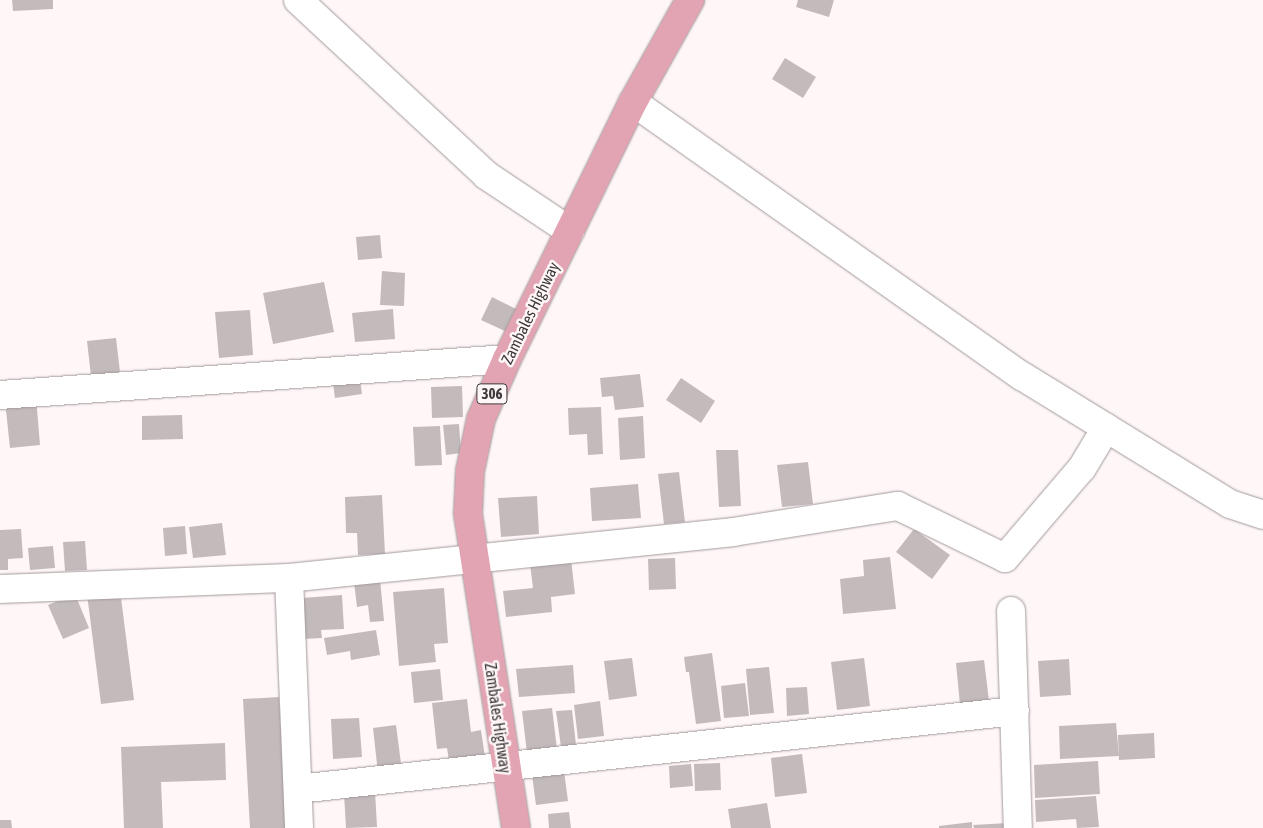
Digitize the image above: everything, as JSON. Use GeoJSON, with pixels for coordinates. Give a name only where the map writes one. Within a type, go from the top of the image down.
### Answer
{"type":"FeatureCollection","features":[{"type":"Feature","properties":{"kind":"main road","name":"Zambales Highway"},"geometry":{"type":"LineString","coordinates":[[516,828],[505,768],[468,513],[470,471],[481,419],[506,359],[633,102],[690,0]]}},
{"type":"Feature","properties":{"kind":"street"},"geometry":{"type":"LineString","coordinates":[[298,0],[486,175],[570,231]]}},
{"type":"Feature","properties":{"kind":"street"},"geometry":{"type":"LineString","coordinates":[[633,102],[1022,376],[1230,504],[1263,515]]}},
{"type":"Feature","properties":{"kind":"street"},"geometry":{"type":"LineString","coordinates":[[0,395],[506,359]]}},
{"type":"Feature","properties":{"kind":"street"},"geometry":{"type":"LineString","coordinates":[[0,588],[289,578],[733,532],[898,506],[1004,558],[1082,468],[1106,428]]}},
{"type":"Feature","properties":{"kind":"street"},"geometry":{"type":"LineString","coordinates":[[289,578],[299,828]]}},
{"type":"Feature","properties":{"kind":"street"},"geometry":{"type":"LineString","coordinates":[[1012,611],[1018,828]]}},
{"type":"Feature","properties":{"kind":"street"},"geometry":{"type":"LineString","coordinates":[[298,789],[505,768],[1015,711]]}},
{"type":"Feature","properties":{"kind":"building"},"geometry":{"type":"Polygon","coordinates":[[[12,0],[53,0],[53,9],[13,11],[12,0]]]}},
{"type":"Feature","properties":{"kind":"building"},"geometry":{"type":"Polygon","coordinates":[[[798,0],[834,0],[829,17],[796,7],[798,0]]]}},
{"type":"Feature","properties":{"kind":"building"},"geometry":{"type":"Polygon","coordinates":[[[785,58],[816,77],[803,98],[772,79],[785,58]]]}},
{"type":"Feature","properties":{"kind":"building"},"geometry":{"type":"Polygon","coordinates":[[[380,235],[382,258],[358,260],[356,237],[380,235]]]}},
{"type":"Feature","properties":{"kind":"building"},"geometry":{"type":"Polygon","coordinates":[[[382,271],[405,273],[404,306],[380,305],[382,271]]]}},
{"type":"Feature","properties":{"kind":"building"},"geometry":{"type":"Polygon","coordinates":[[[324,282],[334,332],[273,344],[263,293],[324,282]]]}},
{"type":"Feature","properties":{"kind":"building"},"geometry":{"type":"Polygon","coordinates":[[[492,297],[518,310],[507,332],[481,320],[492,297]]]}},
{"type":"Feature","properties":{"kind":"building"},"geometry":{"type":"Polygon","coordinates":[[[393,309],[395,339],[355,342],[352,313],[393,309]]]}},
{"type":"Feature","properties":{"kind":"building"},"geometry":{"type":"Polygon","coordinates":[[[250,310],[253,355],[219,358],[215,312],[250,310]]]}},
{"type":"Feature","properties":{"kind":"building"},"geometry":{"type":"Polygon","coordinates":[[[116,338],[120,372],[91,376],[87,341],[116,338]]]}},
{"type":"Feature","properties":{"kind":"building"},"geometry":{"type":"Polygon","coordinates":[[[359,373],[362,394],[335,398],[332,376],[359,373]]]}},
{"type":"Feature","properties":{"kind":"building"},"geometry":{"type":"Polygon","coordinates":[[[640,374],[644,407],[615,410],[613,396],[602,397],[600,378],[640,374]]]}},
{"type":"Feature","properties":{"kind":"building"},"geometry":{"type":"Polygon","coordinates":[[[681,378],[715,401],[701,423],[666,400],[681,378]]]}},
{"type":"Feature","properties":{"kind":"building"},"geometry":{"type":"Polygon","coordinates":[[[462,386],[463,417],[432,418],[431,387],[462,386]]]}},
{"type":"Feature","properties":{"kind":"building"},"geometry":{"type":"Polygon","coordinates":[[[36,397],[40,445],[10,448],[5,401],[36,397]]]}},
{"type":"Feature","properties":{"kind":"building"},"geometry":{"type":"Polygon","coordinates":[[[601,407],[603,454],[588,455],[587,434],[569,435],[568,408],[601,407]]]}},
{"type":"Feature","properties":{"kind":"building"},"geometry":{"type":"Polygon","coordinates":[[[182,415],[183,439],[142,440],[142,416],[182,415]]]}},
{"type":"Feature","properties":{"kind":"building"},"geometry":{"type":"Polygon","coordinates":[[[643,416],[645,458],[620,460],[618,418],[643,416]]]}},
{"type":"Feature","properties":{"kind":"building"},"geometry":{"type":"Polygon","coordinates":[[[459,424],[461,453],[446,455],[443,425],[459,424]]]}},
{"type":"Feature","properties":{"kind":"building"},"geometry":{"type":"Polygon","coordinates":[[[440,426],[442,465],[415,466],[413,427],[440,426]]]}},
{"type":"Feature","properties":{"kind":"building"},"geometry":{"type":"Polygon","coordinates":[[[716,450],[738,450],[741,506],[719,507],[716,450]]]}},
{"type":"Feature","properties":{"kind":"building"},"geometry":{"type":"Polygon","coordinates":[[[808,462],[813,504],[782,507],[777,465],[808,462]]]}},
{"type":"Feature","properties":{"kind":"building"},"geometry":{"type":"Polygon","coordinates":[[[679,472],[685,522],[664,524],[658,474],[679,472]]]}},
{"type":"Feature","properties":{"kind":"building"},"geometry":{"type":"Polygon","coordinates":[[[638,484],[641,518],[592,521],[590,488],[638,484]]]}},
{"type":"Feature","properties":{"kind":"building"},"geometry":{"type":"Polygon","coordinates":[[[382,495],[385,554],[358,555],[357,533],[346,533],[345,497],[382,495]]]}},
{"type":"Feature","properties":{"kind":"building"},"geometry":{"type":"Polygon","coordinates":[[[537,496],[539,534],[501,537],[498,498],[537,496]]]}},
{"type":"Feature","properties":{"kind":"building"},"geometry":{"type":"Polygon","coordinates":[[[222,523],[226,555],[193,558],[189,527],[222,523]]]}},
{"type":"Feature","properties":{"kind":"building"},"geometry":{"type":"Polygon","coordinates":[[[185,526],[187,554],[165,556],[163,528],[185,526]]]}},
{"type":"Feature","properties":{"kind":"building"},"geometry":{"type":"Polygon","coordinates":[[[21,529],[23,558],[8,559],[8,570],[0,570],[0,530],[21,529]]]}},
{"type":"Feature","properties":{"kind":"building"},"geometry":{"type":"Polygon","coordinates":[[[914,529],[950,555],[932,579],[896,552],[914,529]]]}},
{"type":"Feature","properties":{"kind":"building"},"geometry":{"type":"Polygon","coordinates":[[[85,541],[87,570],[65,571],[63,542],[85,541]]]}},
{"type":"Feature","properties":{"kind":"building"},"geometry":{"type":"Polygon","coordinates":[[[53,546],[55,568],[30,570],[28,548],[53,546]]]}},
{"type":"Feature","properties":{"kind":"building"},"geometry":{"type":"Polygon","coordinates":[[[890,557],[896,609],[843,614],[840,579],[864,576],[863,560],[890,557]]]}},
{"type":"Feature","properties":{"kind":"building"},"geometry":{"type":"Polygon","coordinates":[[[675,558],[676,589],[649,590],[648,559],[675,558]]]}},
{"type":"Feature","properties":{"kind":"building"},"geometry":{"type":"Polygon","coordinates":[[[571,559],[575,594],[551,597],[552,612],[506,617],[503,591],[533,588],[530,564],[571,559]]]}},
{"type":"Feature","properties":{"kind":"building"},"geometry":{"type":"Polygon","coordinates":[[[380,579],[384,621],[370,622],[368,605],[357,607],[354,582],[380,579]]]}},
{"type":"Feature","properties":{"kind":"building"},"geometry":{"type":"Polygon","coordinates":[[[444,588],[448,643],[434,644],[436,662],[399,666],[393,592],[444,588]]]}},
{"type":"Feature","properties":{"kind":"building"},"geometry":{"type":"Polygon","coordinates":[[[120,590],[134,700],[101,704],[87,594],[120,590]]]}},
{"type":"Feature","properties":{"kind":"building"},"geometry":{"type":"Polygon","coordinates":[[[75,594],[89,628],[63,639],[48,605],[75,594]]]}},
{"type":"Feature","properties":{"kind":"building"},"geometry":{"type":"Polygon","coordinates":[[[342,595],[344,629],[321,630],[322,638],[304,639],[302,598],[342,595]]]}},
{"type":"Feature","properties":{"kind":"building"},"geometry":{"type":"Polygon","coordinates":[[[376,630],[380,655],[351,660],[350,651],[327,655],[324,638],[376,630]]]}},
{"type":"Feature","properties":{"kind":"building"},"geometry":{"type":"Polygon","coordinates":[[[712,653],[721,721],[696,724],[689,672],[686,672],[684,657],[712,653]]]}},
{"type":"Feature","properties":{"kind":"building"},"geometry":{"type":"Polygon","coordinates":[[[632,658],[637,696],[609,700],[604,661],[632,658]]]}},
{"type":"Feature","properties":{"kind":"building"},"geometry":{"type":"Polygon","coordinates":[[[864,658],[870,706],[837,710],[831,662],[864,658]]]}},
{"type":"Feature","properties":{"kind":"building"},"geometry":{"type":"Polygon","coordinates":[[[1069,659],[1071,695],[1040,697],[1038,661],[1069,659]]]}},
{"type":"Feature","properties":{"kind":"building"},"geometry":{"type":"Polygon","coordinates":[[[984,660],[989,701],[960,705],[956,663],[984,660]]]}},
{"type":"Feature","properties":{"kind":"building"},"geometry":{"type":"Polygon","coordinates":[[[573,665],[575,693],[519,697],[516,669],[573,665]]]}},
{"type":"Feature","properties":{"kind":"building"},"geometry":{"type":"Polygon","coordinates":[[[769,667],[774,713],[750,715],[746,669],[769,667]]]}},
{"type":"Feature","properties":{"kind":"building"},"geometry":{"type":"Polygon","coordinates":[[[440,669],[443,700],[414,703],[411,672],[440,669]]]}},
{"type":"Feature","properties":{"kind":"building"},"geometry":{"type":"Polygon","coordinates":[[[745,683],[749,716],[724,718],[721,686],[745,683]]]}},
{"type":"Feature","properties":{"kind":"building"},"geometry":{"type":"Polygon","coordinates":[[[807,687],[809,714],[787,716],[786,688],[807,687]]]}},
{"type":"Feature","properties":{"kind":"building"},"geometry":{"type":"Polygon","coordinates":[[[279,697],[287,828],[250,828],[243,699],[279,697]]]}},
{"type":"Feature","properties":{"kind":"building"},"geometry":{"type":"Polygon","coordinates":[[[467,699],[471,732],[481,730],[485,757],[449,761],[447,748],[437,749],[432,703],[467,699]]]}},
{"type":"Feature","properties":{"kind":"building"},"geometry":{"type":"Polygon","coordinates":[[[600,701],[604,736],[578,739],[574,705],[600,701]]]}},
{"type":"Feature","properties":{"kind":"building"},"geometry":{"type":"Polygon","coordinates":[[[552,708],[557,749],[527,753],[522,711],[552,708]]]}},
{"type":"Feature","properties":{"kind":"building"},"geometry":{"type":"Polygon","coordinates":[[[572,710],[576,745],[561,747],[556,711],[572,710]]]}},
{"type":"Feature","properties":{"kind":"building"},"geometry":{"type":"Polygon","coordinates":[[[359,718],[362,757],[333,759],[331,719],[359,718]]]}},
{"type":"Feature","properties":{"kind":"building"},"geometry":{"type":"Polygon","coordinates":[[[1116,723],[1119,756],[1060,759],[1059,726],[1116,723]]]}},
{"type":"Feature","properties":{"kind":"building"},"geometry":{"type":"Polygon","coordinates":[[[396,725],[402,771],[378,773],[373,728],[396,725]]]}},
{"type":"Feature","properties":{"kind":"building"},"geometry":{"type":"Polygon","coordinates":[[[1154,733],[1155,758],[1119,760],[1118,735],[1154,733]]]}},
{"type":"Feature","properties":{"kind":"building"},"geometry":{"type":"Polygon","coordinates":[[[225,743],[226,780],[161,782],[163,828],[124,828],[121,747],[225,743]]]}},
{"type":"Feature","properties":{"kind":"building"},"geometry":{"type":"Polygon","coordinates":[[[802,754],[807,793],[775,797],[771,758],[802,754]]]}},
{"type":"Feature","properties":{"kind":"building"},"geometry":{"type":"Polygon","coordinates":[[[1098,761],[1100,794],[1035,798],[1034,765],[1098,761]]]}},
{"type":"Feature","properties":{"kind":"building"},"geometry":{"type":"Polygon","coordinates":[[[720,763],[721,790],[695,791],[694,764],[720,763]]]}},
{"type":"Feature","properties":{"kind":"building"},"geometry":{"type":"Polygon","coordinates":[[[691,764],[693,786],[670,788],[669,766],[691,764]]]}},
{"type":"Feature","properties":{"kind":"building"},"geometry":{"type":"Polygon","coordinates":[[[564,771],[568,801],[536,805],[532,775],[564,771]]]}},
{"type":"Feature","properties":{"kind":"building"},"geometry":{"type":"Polygon","coordinates":[[[375,791],[377,827],[346,828],[344,793],[375,791]]]}},
{"type":"Feature","properties":{"kind":"building"},"geometry":{"type":"Polygon","coordinates":[[[1096,796],[1099,827],[1077,828],[1076,819],[1036,822],[1035,800],[1096,796]]]}},
{"type":"Feature","properties":{"kind":"building"},"geometry":{"type":"Polygon","coordinates":[[[767,803],[771,828],[731,828],[728,809],[767,803]]]}},
{"type":"Feature","properties":{"kind":"building"},"geometry":{"type":"Polygon","coordinates":[[[569,812],[571,828],[549,828],[548,814],[569,812]]]}},
{"type":"Feature","properties":{"kind":"building"},"geometry":{"type":"Polygon","coordinates":[[[0,820],[11,820],[12,828],[0,828],[0,820]]]}},
{"type":"Feature","properties":{"kind":"building"},"geometry":{"type":"Polygon","coordinates":[[[972,822],[972,828],[939,828],[939,826],[972,822]]]}},
{"type":"Feature","properties":{"kind":"building"},"geometry":{"type":"Polygon","coordinates":[[[1008,823],[1009,828],[974,828],[973,825],[1008,823]]]}}]}
